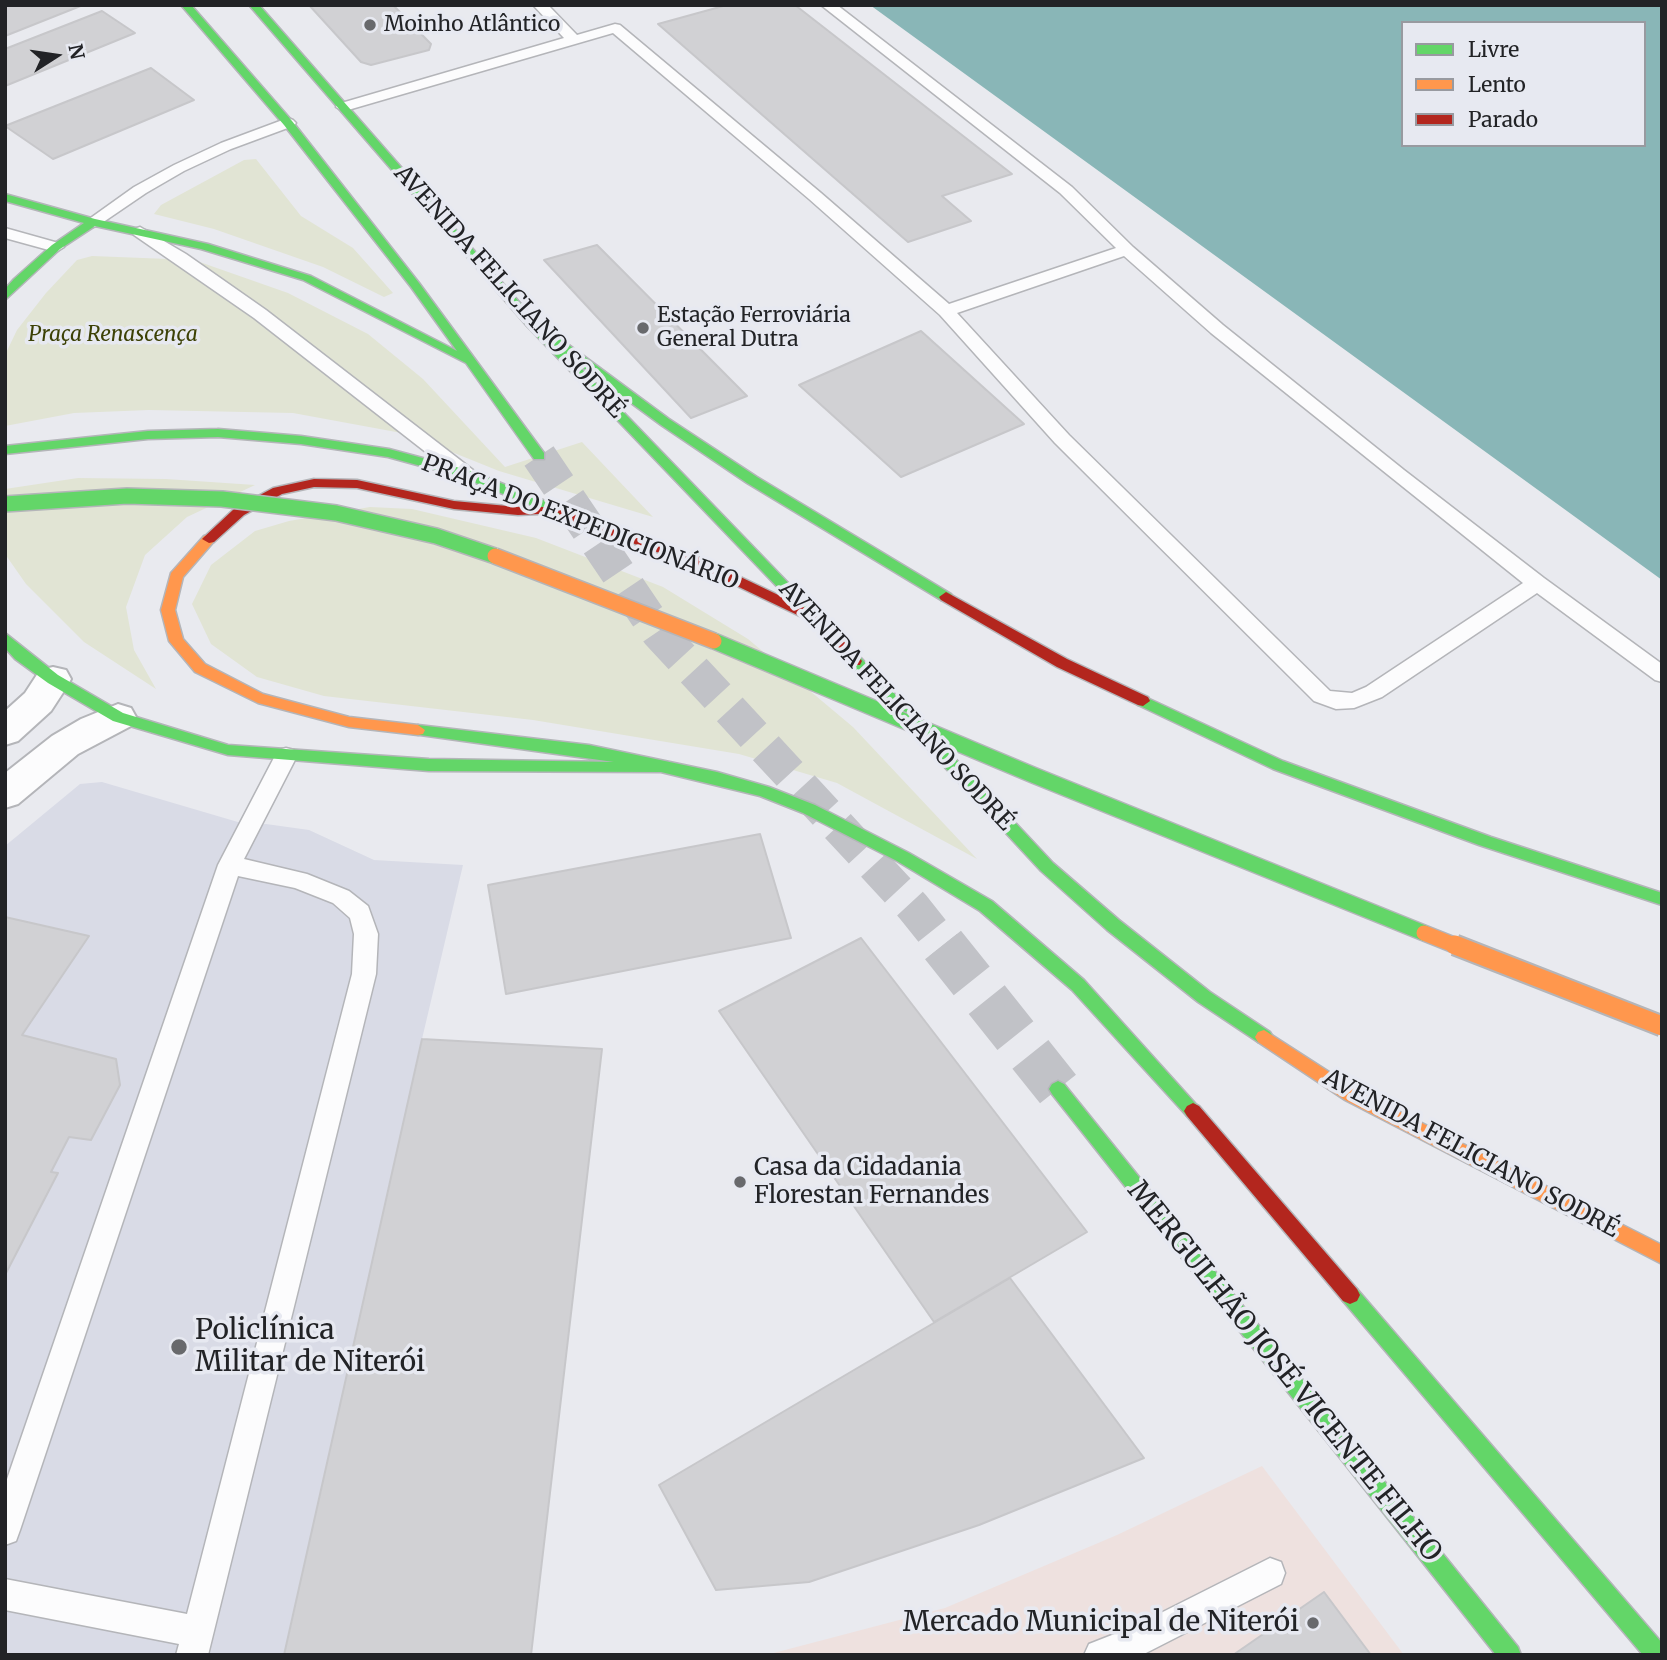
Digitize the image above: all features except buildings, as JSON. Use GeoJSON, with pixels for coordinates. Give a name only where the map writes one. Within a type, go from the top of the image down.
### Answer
{"type":"FeatureCollection","features":[{"type":"Feature","properties":{"kind":"main road"},"geometry":{"type":"LineString","coordinates":[[186,5],[288,123],[415,285],[539,456]]}},
{"type":"Feature","properties":{"kind":"main road","name":"AVENIDA FELICIANO SODRÉ"},"geometry":{"type":"LineString","coordinates":[[254,5],[531,323],[815,618],[1047,867],[1113,925],[1204,997],[1351,1095],[1662,1255]]}},
{"type":"Feature","properties":{"kind":"main road"},"geometry":{"type":"LineString","coordinates":[[5,197],[93,222],[204,246],[307,278],[472,364]]}},
{"type":"Feature","properties":{"kind":"main road"},"geometry":{"type":"LineString","coordinates":[[5,297],[18,281],[56,247],[93,222]]}},
{"type":"Feature","properties":{"kind":"main road"},"geometry":{"type":"LineString","coordinates":[[531,323],[665,422],[752,480],[860,547],[1062,663],[1278,765],[1485,841],[1662,899]]}},
{"type":"Feature","properties":{"kind":"main road","name":"PRAÇA DO EXPEDICIONÁRIO"},"geometry":{"type":"LineString","coordinates":[[5,450],[148,435],[218,433],[301,440],[388,453],[466,474],[698,562],[815,618]]}},
{"type":"Feature","properties":{"kind":"main road"},"geometry":{"type":"LineString","coordinates":[[555,510],[518,511],[454,505],[358,484],[314,483],[278,491],[239,512],[200,547],[176,576],[168,610],[176,641],[200,668],[258,698],[349,722],[589,751],[764,790],[904,857],[986,906],[1078,985],[1161,1073],[1658,1655]]}},
{"type":"Feature","properties":{"kind":"main road"},"geometry":{"type":"LineString","coordinates":[[5,504],[127,496],[222,499],[336,513],[436,536],[657,617],[1389,920],[1662,1026]]}},
{"type":"Feature","properties":{"kind":"main road"},"geometry":{"type":"LineString","coordinates":[[5,638],[20,655],[53,679],[118,717],[228,750],[429,765],[668,769]]}},
{"type":"Feature","properties":{"kind":"main road","name":"MERGULHÃO JOSÉ VICENTE FILHO"},"geometry":{"type":"LineString","coordinates":[[1058,1089],[1510,1655]]}},
{"type":"Feature","properties":{"kind":"street"},"geometry":{"type":"LineString","coordinates":[[5,732],[38,702],[53,679]]}},
{"type":"Feature","properties":{"kind":"street"},"geometry":{"type":"LineString","coordinates":[[5,794],[65,745],[118,717]]}},
{"type":"Feature","properties":{"kind":"lane"},"geometry":{"type":"LineString","coordinates":[[540,5],[575,40]]}},
{"type":"Feature","properties":{"kind":"lane"},"geometry":{"type":"LineString","coordinates":[[828,5],[1066,190],[1127,250],[1217,329],[1538,583],[1662,675]]}},
{"type":"Feature","properties":{"kind":"lane"},"geometry":{"type":"LineString","coordinates":[[343,107],[615,28],[815,196],[946,311],[1062,439],[1322,696],[1336,701],[1354,700],[1374,692],[1538,583]]}},
{"type":"Feature","properties":{"kind":"lane"},"geometry":{"type":"LineString","coordinates":[[93,222],[140,190],[179,168],[226,146],[288,123]]}},
{"type":"Feature","properties":{"kind":"lane"},"geometry":{"type":"LineString","coordinates":[[140,232],[260,314],[466,474]]}},
{"type":"Feature","properties":{"kind":"lane"},"geometry":{"type":"LineString","coordinates":[[5,233],[56,247]]}},
{"type":"Feature","properties":{"kind":"lane"},"geometry":{"type":"LineString","coordinates":[[946,311],[1127,250]]}},
{"type":"Feature","properties":{"kind":"lane"},"geometry":{"type":"LineString","coordinates":[[5,1530],[230,865],[286,756]]}},
{"type":"Feature","properties":{"kind":"lane"},"geometry":{"type":"LineString","coordinates":[[5,1594],[86,1612],[195,1643],[364,974],[366,934],[360,913],[341,897],[299,880],[230,865]]}},
{"type":"Feature","properties":{"kind":"lane"},"geometry":{"type":"LineString","coordinates":[[1100,1655],[1144,1638],[1270,1573]]}},
{"type":"Feature","properties":{"kind":"shaded area","name":"Policlínica Militar de Niterói"},"geometry":{"type":"Polygon","coordinates":[[[102,782],[248,825],[266,824],[309,830],[374,860],[463,865],[284,1655],[5,1655],[5,846],[80,784],[102,782]]]}},
{"type":"Feature","properties":{"kind":"shaded area"},"geometry":{"type":"Polygon","coordinates":[[[1262,1466],[1404,1655],[766,1655],[945,1608],[1117,1535],[1262,1466]]]}},
{"type":"Feature","properties":{"kind":"green space"},"geometry":{"type":"Polygon","coordinates":[[[256,159],[301,216],[353,248],[393,293],[384,297],[323,267],[214,229],[154,214],[161,205],[244,160],[256,159]]]}},
{"type":"Feature","properties":{"kind":"green space","name":"Praça Renascença"},"geometry":{"type":"Polygon","coordinates":[[[92,256],[194,260],[288,293],[368,334],[423,379],[505,467],[582,442],[653,517],[499,471],[407,434],[293,413],[149,410],[74,413],[5,426],[5,355],[17,330],[77,260],[92,256]]]}},
{"type":"Feature","properties":{"kind":"green space"},"geometry":{"type":"Polygon","coordinates":[[[78,478],[166,479],[255,485],[187,517],[145,555],[126,607],[134,650],[156,689],[84,642],[26,584],[5,554],[5,489],[78,478]]]}},
{"type":"Feature","properties":{"kind":"green space"},"geometry":{"type":"Polygon","coordinates":[[[370,507],[412,509],[536,538],[663,587],[748,639],[853,727],[977,859],[837,783],[739,754],[533,720],[324,696],[257,677],[211,644],[192,604],[211,565],[255,531],[289,521],[370,507]]]}},
{"type":"Feature","properties":{"kind":"water"},"geometry":{"type":"Polygon","coordinates":[[[870,5],[1662,5],[1662,580],[870,5]]]}},
{"type":"Feature","properties":{"kind":"tunnel"},"geometry":{"type":"LineString","coordinates":[[539,456],[658,632],[913,907],[945,947]]}},
{"type":"Feature","properties":{"kind":"tunnel"},"geometry":{"type":"LineString","coordinates":[[943,945],[1058,1089]]}},
{"type":"Feature","properties":{"kind":"traffic: fast"},"geometry":{"type":"LineString","coordinates":[[186,5],[288,123],[415,285],[539,456]]}},
{"type":"Feature","properties":{"kind":"traffic: fast"},"geometry":{"type":"LineString","coordinates":[[254,5],[531,323],[815,618]]}},
{"type":"Feature","properties":{"kind":"traffic: fast"},"geometry":{"type":"LineString","coordinates":[[5,197],[93,222],[204,246],[307,278],[465,360]]}},
{"type":"Feature","properties":{"kind":"traffic: fast"},"geometry":{"type":"LineString","coordinates":[[5,297],[18,281],[56,247],[93,222]]}},
{"type":"Feature","properties":{"kind":"traffic: fast"},"geometry":{"type":"LineString","coordinates":[[531,323],[665,422],[752,480],[946,597]]}},
{"type":"Feature","properties":{"kind":"traffic: fast"},"geometry":{"type":"LineString","coordinates":[[5,450],[148,435],[218,433],[301,440],[389,453],[466,474],[565,514]]}},
{"type":"Feature","properties":{"kind":"traffic: fast"},"geometry":{"type":"LineString","coordinates":[[5,504],[127,496],[222,499],[336,513],[436,536],[495,556]]}},
{"type":"Feature","properties":{"kind":"traffic: fast"},"geometry":{"type":"LineString","coordinates":[[5,638],[20,655],[53,679],[118,717],[228,750],[429,765],[656,768]]}},
{"type":"Feature","properties":{"kind":"traffic: fast"},"geometry":{"type":"LineString","coordinates":[[714,641],[1033,775],[1424,933]]}},
{"type":"Feature","properties":{"kind":"traffic: fast"},"geometry":{"type":"LineString","coordinates":[[855,661],[1047,867],[1113,925],[1204,997],[1264,1037]]}},
{"type":"Feature","properties":{"kind":"traffic: fast"},"geometry":{"type":"LineString","coordinates":[[1143,701],[1278,765],[1485,841],[1662,899]]}},
{"type":"Feature","properties":{"kind":"traffic: fast"},"geometry":{"type":"LineString","coordinates":[[418,730],[589,751],[717,778],[764,791],[809,809],[903,857],[986,906],[1078,985],[1193,1111]]}},
{"type":"Feature","properties":{"kind":"traffic: fast"},"geometry":{"type":"LineString","coordinates":[[1058,1089],[1510,1655]]}},
{"type":"Feature","properties":{"kind":"traffic: fast"},"geometry":{"type":"LineString","coordinates":[[1350,1295],[1658,1655]]}},
{"type":"Feature","properties":{"kind":"traffic: slow"},"geometry":{"type":"LineString","coordinates":[[209,539],[176,576],[168,610],[176,641],[200,668],[258,698],[349,722],[418,730]]}},
{"type":"Feature","properties":{"kind":"traffic: slow"},"geometry":{"type":"LineString","coordinates":[[495,556],[714,641]]}},
{"type":"Feature","properties":{"kind":"traffic: slow"},"geometry":{"type":"LineString","coordinates":[[1424,933],[1662,1026]]}},
{"type":"Feature","properties":{"kind":"traffic: slow"},"geometry":{"type":"LineString","coordinates":[[1264,1037],[1351,1095],[1662,1255]]}},
{"type":"Feature","properties":{"kind":"traffic: jam"},"geometry":{"type":"LineString","coordinates":[[209,539],[239,512],[278,491],[314,483],[357,484],[454,505],[518,511],[555,510]]}},
{"type":"Feature","properties":{"kind":"traffic: jam"},"geometry":{"type":"LineString","coordinates":[[565,514],[698,562],[815,618],[855,661]]}},
{"type":"Feature","properties":{"kind":"traffic: jam"},"geometry":{"type":"LineString","coordinates":[[946,597],[1062,663],[1143,701]]}},
{"type":"Feature","properties":{"kind":"traffic: jam"},"geometry":{"type":"LineString","coordinates":[[1193,1111],[1350,1295]]}},
{"type":"Feature","properties":{"kind":"place","name":"Moinho Atlântico"},"geometry":{"type":"Point","coordinates":[370,25]}},
{"type":"Feature","properties":{"kind":"place","name":"Estação Ferroviária General Dutra"},"geometry":{"type":"Point","coordinates":[643,328]}},
{"type":"Feature","properties":{"kind":"place","name":"Casa da Cidadania Florestan Fernandes"},"geometry":{"type":"Point","coordinates":[740,1182]}},
{"type":"Feature","properties":{"kind":"place","name":"Policlínica Militar de Niterói"},"geometry":{"type":"Point","coordinates":[179,1347]}},
{"type":"Feature","properties":{"kind":"place","name":"Mercado Municipal de Niterói"},"geometry":{"type":"Point","coordinates":[1313,1623]}}]}
